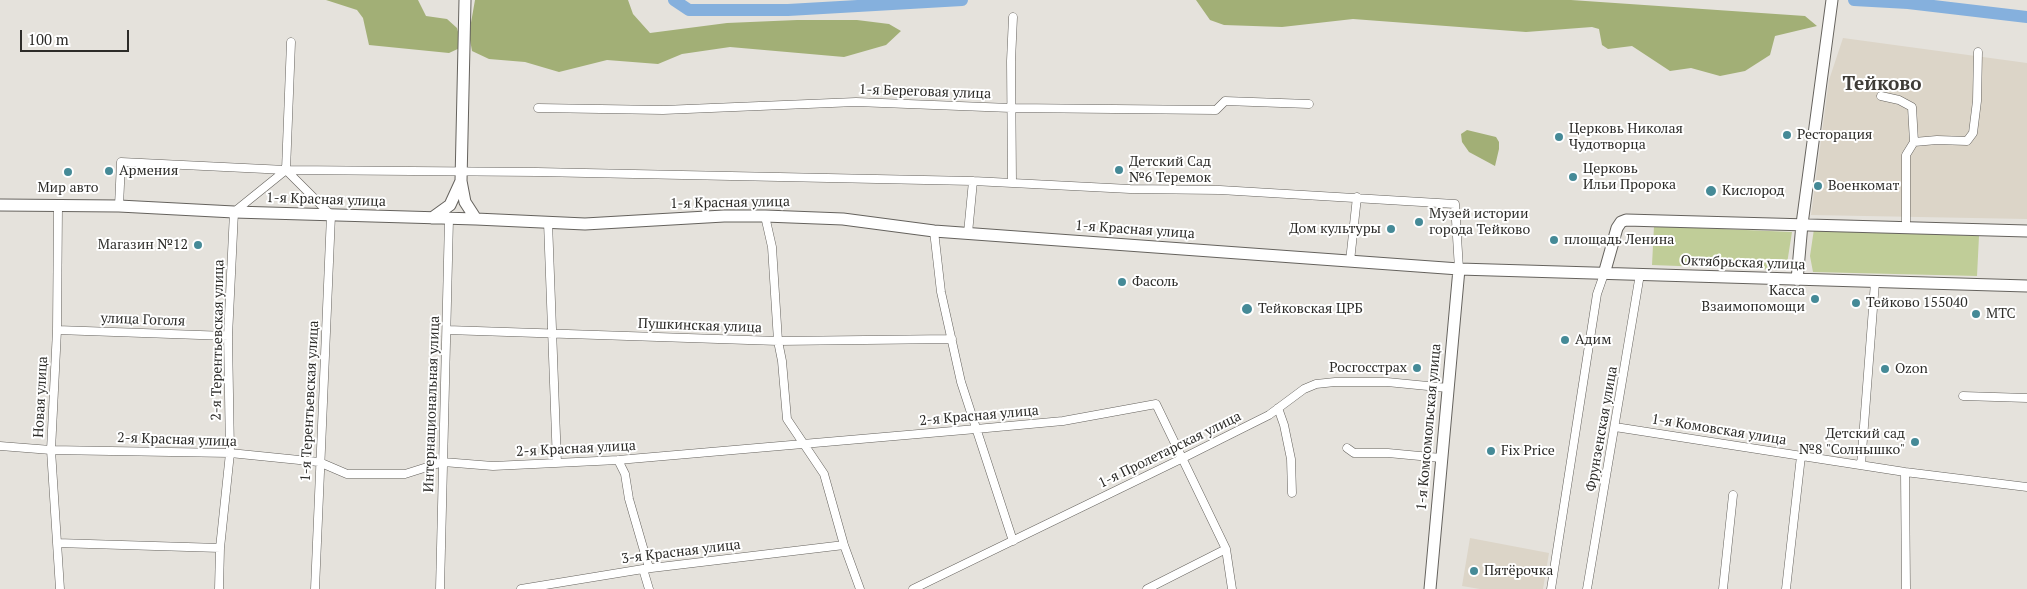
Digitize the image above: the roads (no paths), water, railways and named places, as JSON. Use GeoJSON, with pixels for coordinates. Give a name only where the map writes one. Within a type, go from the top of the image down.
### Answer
{"type":"FeatureCollection","features":[{"type":"Feature","properties":{"kind":"main road"},"geometry":{"type":"LineString","coordinates":[[465,0],[461,177],[465,202],[476,218]]}},
{"type":"Feature","properties":{"kind":"main road"},"geometry":{"type":"LineString","coordinates":[[1797,280],[1802,224],[1832,0]]}},
{"type":"Feature","properties":{"kind":"main road"},"geometry":{"type":"LineString","coordinates":[[432,218],[450,205],[461,177]]}},
{"type":"Feature","properties":{"kind":"main road","name":"1-я Красная улица"},"geometry":{"type":"LineString","coordinates":[[0,205],[58,207],[119,206],[234,212],[449,219],[476,218],[585,224],[724,216],[843,219],[934,231],[1459,268]]}},
{"type":"Feature","properties":{"kind":"main road"},"geometry":{"type":"LineString","coordinates":[[1604,274],[1617,228],[1621,222],[1626,220],[2027,230]]}},
{"type":"Feature","properties":{"kind":"main road","name":"Октябрьская улица"},"geometry":{"type":"LineString","coordinates":[[1459,268],[2027,286]]}},
{"type":"Feature","properties":{"kind":"main road","name":"1-я Комсомольская улица"},"geometry":{"type":"LineString","coordinates":[[1430,589],[1459,268]]}},
{"type":"Feature","properties":{"kind":"street"},"geometry":{"type":"LineString","coordinates":[[1012,182],[1013,17]]}},
{"type":"Feature","properties":{"kind":"street"},"geometry":{"type":"LineString","coordinates":[[291,42],[286,170],[331,215]]}},
{"type":"Feature","properties":{"kind":"street"},"geometry":{"type":"LineString","coordinates":[[1914,142],[1937,140],[1967,141],[1973,133],[1977,101],[1978,52]]}},
{"type":"Feature","properties":{"kind":"street"},"geometry":{"type":"LineString","coordinates":[[1881,96],[1899,100],[1912,107],[1914,142],[1906,155],[1906,227]]}},
{"type":"Feature","properties":{"kind":"street","name":"1-я Береговая улица"},"geometry":{"type":"LineString","coordinates":[[538,108],[663,110],[856,102],[1012,108],[1216,110],[1225,101],[1308,104]]}},
{"type":"Feature","properties":{"kind":"street"},"geometry":{"type":"LineString","coordinates":[[119,206],[121,162],[461,177],[547,172],[1012,182],[1130,189],[1220,190],[1455,204],[1459,268]]}},
{"type":"Feature","properties":{"kind":"street"},"geometry":{"type":"LineString","coordinates":[[234,212],[286,170]]}},
{"type":"Feature","properties":{"kind":"street"},"geometry":{"type":"LineString","coordinates":[[968,233],[973,181]]}},
{"type":"Feature","properties":{"kind":"street"},"geometry":{"type":"LineString","coordinates":[[1350,261],[1357,197]]}},
{"type":"Feature","properties":{"kind":"street","name":"Новая улица"},"geometry":{"type":"LineString","coordinates":[[58,207],[57,330],[51,450],[60,589]]}},
{"type":"Feature","properties":{"kind":"street","name":"2-я Терентьевская улица"},"geometry":{"type":"LineString","coordinates":[[219,589],[220,548],[230,453],[228,336],[234,212]]}},
{"type":"Feature","properties":{"kind":"street","name":"1-я Терентьевская улица"},"geometry":{"type":"LineString","coordinates":[[315,589],[331,215]]}},
{"type":"Feature","properties":{"kind":"street"},"geometry":{"type":"LineString","coordinates":[[765,216],[772,246],[778,341],[782,361],[787,419],[824,474],[844,545],[860,589]]}},
{"type":"Feature","properties":{"kind":"street","name":"Интернациональная улица"},"geometry":{"type":"LineString","coordinates":[[440,589],[449,219]]}},
{"type":"Feature","properties":{"kind":"street"},"geometry":{"type":"LineString","coordinates":[[548,222],[557,463]]}},
{"type":"Feature","properties":{"kind":"street"},"geometry":{"type":"LineString","coordinates":[[934,231],[940,292],[961,382],[1013,541]]}},
{"type":"Feature","properties":{"kind":"street","name":"Фрунзенская улица"},"geometry":{"type":"LineString","coordinates":[[1551,589],[1597,294],[1604,274]]}},
{"type":"Feature","properties":{"kind":"street","name":"Фрунзенская улица"},"geometry":{"type":"LineString","coordinates":[[1587,589],[1640,274]]}},
{"type":"Feature","properties":{"kind":"street"},"geometry":{"type":"LineString","coordinates":[[1861,465],[1875,282]]}},
{"type":"Feature","properties":{"kind":"street","name":"улица Гоголя"},"geometry":{"type":"LineString","coordinates":[[57,330],[228,336]]}},
{"type":"Feature","properties":{"kind":"street","name":"Пушкинская улица"},"geometry":{"type":"LineString","coordinates":[[447,330],[778,341],[952,340]]}},
{"type":"Feature","properties":{"kind":"street","name":"1-я Пролетарская улица"},"geometry":{"type":"LineString","coordinates":[[913,589],[1268,415],[1304,389],[1316,384],[1387,382],[1448,388]]}},
{"type":"Feature","properties":{"kind":"street"},"geometry":{"type":"LineString","coordinates":[[1963,396],[2027,398]]}},
{"type":"Feature","properties":{"kind":"street","name":"2-я Красная улица"},"geometry":{"type":"LineString","coordinates":[[0,446],[51,450],[230,453],[319,462],[347,474],[405,474],[443,462],[493,466],[618,460],[976,430],[1063,421],[1156,404],[1183,458]]}},
{"type":"Feature","properties":{"kind":"street"},"geometry":{"type":"LineString","coordinates":[[1278,408],[1291,459],[1292,493]]}},
{"type":"Feature","properties":{"kind":"street","name":"1-я Комовская улица"},"geometry":{"type":"LineString","coordinates":[[1615,427],[1905,472],[2027,487]]}},
{"type":"Feature","properties":{"kind":"street"},"geometry":{"type":"LineString","coordinates":[[1347,448],[1354,453],[1388,453],[1441,458]]}},
{"type":"Feature","properties":{"kind":"street"},"geometry":{"type":"LineString","coordinates":[[1786,589],[1801,456]]}},
{"type":"Feature","properties":{"kind":"street"},"geometry":{"type":"LineString","coordinates":[[1183,458],[1226,549],[1232,589]]}},
{"type":"Feature","properties":{"kind":"street"},"geometry":{"type":"LineString","coordinates":[[618,460],[626,474],[629,499],[646,568],[649,589]]}},
{"type":"Feature","properties":{"kind":"street"},"geometry":{"type":"LineString","coordinates":[[1905,472],[1907,589]]}},
{"type":"Feature","properties":{"kind":"street"},"geometry":{"type":"LineString","coordinates":[[1723,589],[1733,495]]}},
{"type":"Feature","properties":{"kind":"street"},"geometry":{"type":"LineString","coordinates":[[57,542],[220,548]]}},
{"type":"Feature","properties":{"kind":"street","name":"3-я Красная улица"},"geometry":{"type":"LineString","coordinates":[[521,589],[646,568],[844,545]]}},
{"type":"Feature","properties":{"kind":"street"},"geometry":{"type":"LineString","coordinates":[[1147,589],[1226,549]]}},
{"type":"Feature","properties":{"kind":"waterway"},"geometry":{"type":"LineString","coordinates":[[674,0],[689,10],[788,10],[962,0]]}},
{"type":"Feature","properties":{"kind":"waterway"},"geometry":{"type":"LineString","coordinates":[[1854,0],[1908,3],[2027,17]]}},
{"type":"Feature","properties":{"kind":"place","name":"Ресторация"},"geometry":{"type":"Point","coordinates":[1787,135]}},
{"type":"Feature","properties":{"kind":"place","name":"Церковь Николая Чудотворца"},"geometry":{"type":"Point","coordinates":[1559,137]}},
{"type":"Feature","properties":{"kind":"place","name":"Детский Сад №6 Теремок"},"geometry":{"type":"Point","coordinates":[1119,170]}},
{"type":"Feature","properties":{"kind":"place","name":"Армения"},"geometry":{"type":"Point","coordinates":[109,171]}},
{"type":"Feature","properties":{"kind":"place","name":"Мир авто"},"geometry":{"type":"Point","coordinates":[68,172]}},
{"type":"Feature","properties":{"kind":"place","name":"Церковь Ильи Пророка"},"geometry":{"type":"Point","coordinates":[1573,177]}},
{"type":"Feature","properties":{"kind":"place","name":"Военкомат"},"geometry":{"type":"Point","coordinates":[1818,186]}},
{"type":"Feature","properties":{"kind":"place","name":"Кислород"},"geometry":{"type":"Point","coordinates":[1711,191]}},
{"type":"Feature","properties":{"kind":"place","name":"Музей истории города Тейково"},"geometry":{"type":"Point","coordinates":[1419,222]}},
{"type":"Feature","properties":{"kind":"place","name":"Дом культуры"},"geometry":{"type":"Point","coordinates":[1391,229]}},
{"type":"Feature","properties":{"kind":"place","name":"площадь Ленина"},"geometry":{"type":"Point","coordinates":[1554,240]}},
{"type":"Feature","properties":{"kind":"place","name":"Магазин №12"},"geometry":{"type":"Point","coordinates":[198,245]}},
{"type":"Feature","properties":{"kind":"place","name":"Фасоль"},"geometry":{"type":"Point","coordinates":[1122,282]}},
{"type":"Feature","properties":{"kind":"place","name":"Касса Взаимопомощи"},"geometry":{"type":"Point","coordinates":[1815,299]}},
{"type":"Feature","properties":{"kind":"place","name":"Тейково 155040"},"geometry":{"type":"Point","coordinates":[1856,303]}},
{"type":"Feature","properties":{"kind":"place","name":"Тейковская ЦРБ"},"geometry":{"type":"Point","coordinates":[1247,309]}},
{"type":"Feature","properties":{"kind":"place","name":"МТС"},"geometry":{"type":"Point","coordinates":[1976,314]}},
{"type":"Feature","properties":{"kind":"place","name":"Адим"},"geometry":{"type":"Point","coordinates":[1565,340]}},
{"type":"Feature","properties":{"kind":"place","name":"Росгосстрах"},"geometry":{"type":"Point","coordinates":[1417,368]}},
{"type":"Feature","properties":{"kind":"place","name":"Ozon"},"geometry":{"type":"Point","coordinates":[1885,369]}},
{"type":"Feature","properties":{"kind":"place","name":"Детский сад №8 \"Солнышко\""},"geometry":{"type":"Point","coordinates":[1915,442]}},
{"type":"Feature","properties":{"kind":"place","name":"Fix Price"},"geometry":{"type":"Point","coordinates":[1491,451]}},
{"type":"Feature","properties":{"kind":"place","name":"Пятёрочка"},"geometry":{"type":"Point","coordinates":[1474,571]}},
{"type":"Feature","properties":{"kind":"district","name":"Тейково"},"geometry":{"type":"Point","coordinates":[1882,85]}}]}
